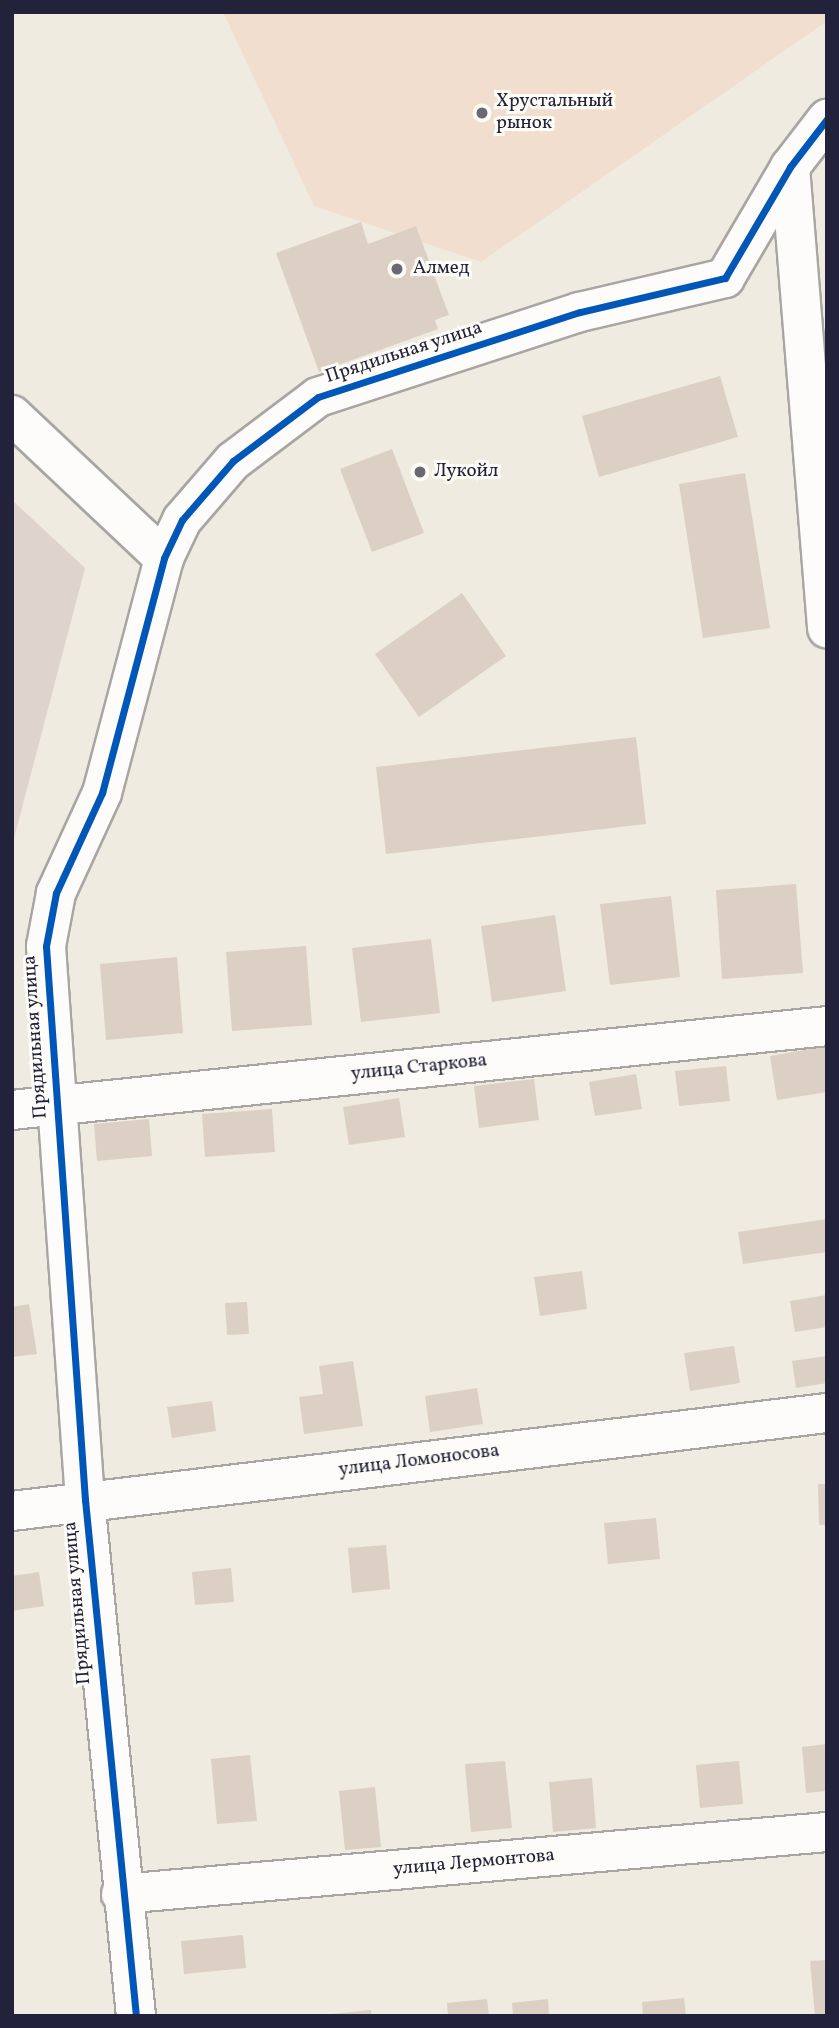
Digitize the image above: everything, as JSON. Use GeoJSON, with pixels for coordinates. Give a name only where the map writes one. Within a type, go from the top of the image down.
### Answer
{"type":"FeatureCollection","features":[{"type":"Feature","properties":{"kind":"street","name":"Прядильная улица"},"geometry":{"type":"LineString","coordinates":[[136,2016],[121,1894],[85,1500],[46,946],[56,893],[102,793],[164,558],[182,520],[233,461],[318,397],[580,312],[725,278],[790,167],[827,119]]}},
{"type":"Feature","properties":{"kind":"street"},"geometry":{"type":"LineString","coordinates":[[790,167],[813,280],[827,628]]}},
{"type":"Feature","properties":{"kind":"street"},"geometry":{"type":"LineString","coordinates":[[12,415],[164,558]]}},
{"type":"Feature","properties":{"kind":"street","name":"улица Старкова"},"geometry":{"type":"LineString","coordinates":[[12,1111],[827,1026]]}},
{"type":"Feature","properties":{"kind":"street","name":"улица Ломоносова"},"geometry":{"type":"LineString","coordinates":[[12,1511],[85,1500],[827,1413]]}},
{"type":"Feature","properties":{"kind":"street","name":"улица Лермонтова"},"geometry":{"type":"LineString","coordinates":[[121,1894],[827,1832]]}},
{"type":"Feature","properties":{"kind":"shaded area","name":"Хрустальный рынок"},"geometry":{"type":"Polygon","coordinates":[[[223,12],[827,12],[827,21],[481,262],[314,206],[223,12]]]}},
{"type":"Feature","properties":{"kind":"shaded area"},"geometry":{"type":"Polygon","coordinates":[[[12,500],[85,568],[12,846],[12,500]]]}},
{"type":"Feature","properties":{"kind":"building"},"geometry":{"type":"Polygon","coordinates":[[[361,222],[368,244],[416,226],[449,315],[435,320],[438,329],[319,372],[276,253],[361,222]]]}},
{"type":"Feature","properties":{"kind":"building"},"geometry":{"type":"Polygon","coordinates":[[[720,376],[738,437],[599,477],[582,416],[720,376]]]}},
{"type":"Feature","properties":{"kind":"building"},"geometry":{"type":"Polygon","coordinates":[[[392,449],[424,533],[372,552],[340,469],[392,449]]]}},
{"type":"Feature","properties":{"kind":"building"},"geometry":{"type":"Polygon","coordinates":[[[745,473],[770,628],[703,638],[679,484],[745,473]]]}},
{"type":"Feature","properties":{"kind":"building"},"geometry":{"type":"Polygon","coordinates":[[[462,593],[506,656],[419,717],[375,654],[462,593]]]}},
{"type":"Feature","properties":{"kind":"building"},"geometry":{"type":"Polygon","coordinates":[[[636,737],[646,824],[386,854],[376,767],[636,737]]]}},
{"type":"Feature","properties":{"kind":"building"},"geometry":{"type":"Polygon","coordinates":[[[796,884],[803,973],[722,979],[716,890],[796,884]]]}},
{"type":"Feature","properties":{"kind":"building"},"geometry":{"type":"Polygon","coordinates":[[[671,896],[680,977],[610,985],[600,904],[671,896]]]}},
{"type":"Feature","properties":{"kind":"building"},"geometry":{"type":"Polygon","coordinates":[[[555,915],[566,991],[492,1002],[481,926],[555,915]]]}},
{"type":"Feature","properties":{"kind":"building"},"geometry":{"type":"Polygon","coordinates":[[[431,939],[440,1013],[361,1022],[352,948],[431,939]]]}},
{"type":"Feature","properties":{"kind":"building"},"geometry":{"type":"Polygon","coordinates":[[[306,946],[312,1025],[232,1031],[226,952],[306,946]]]}},
{"type":"Feature","properties":{"kind":"building"},"geometry":{"type":"Polygon","coordinates":[[[177,957],[183,1033],[106,1040],[100,964],[177,957]]]}},
{"type":"Feature","properties":{"kind":"building"},"geometry":{"type":"Polygon","coordinates":[[[827,1046],[827,1092],[777,1100],[770,1056],[827,1046]]]}},
{"type":"Feature","properties":{"kind":"building"},"geometry":{"type":"Polygon","coordinates":[[[726,1066],[730,1101],[679,1106],[675,1071],[726,1066]]]}},
{"type":"Feature","properties":{"kind":"building"},"geometry":{"type":"Polygon","coordinates":[[[636,1074],[642,1109],[595,1116],[589,1082],[636,1074]]]}},
{"type":"Feature","properties":{"kind":"building"},"geometry":{"type":"Polygon","coordinates":[[[534,1079],[539,1120],[479,1128],[474,1086],[534,1079]]]}},
{"type":"Feature","properties":{"kind":"building"},"geometry":{"type":"Polygon","coordinates":[[[399,1098],[405,1137],[349,1145],[343,1107],[399,1098]]]}},
{"type":"Feature","properties":{"kind":"building"},"geometry":{"type":"Polygon","coordinates":[[[272,1109],[275,1152],[205,1157],[202,1114],[272,1109]]]}},
{"type":"Feature","properties":{"kind":"building"},"geometry":{"type":"Polygon","coordinates":[[[149,1119],[152,1156],[97,1161],[94,1124],[149,1119]]]}},
{"type":"Feature","properties":{"kind":"building"},"geometry":{"type":"Polygon","coordinates":[[[827,1219],[827,1252],[743,1264],[738,1232],[827,1219]]]}},
{"type":"Feature","properties":{"kind":"building"},"geometry":{"type":"Polygon","coordinates":[[[582,1271],[587,1309],[540,1316],[534,1277],[582,1271]]]}},
{"type":"Feature","properties":{"kind":"building"},"geometry":{"type":"Polygon","coordinates":[[[827,1295],[827,1327],[795,1332],[790,1301],[827,1295]]]}},
{"type":"Feature","properties":{"kind":"building"},"geometry":{"type":"Polygon","coordinates":[[[247,1302],[249,1334],[227,1335],[225,1303],[247,1302]]]}},
{"type":"Feature","properties":{"kind":"building"},"geometry":{"type":"Polygon","coordinates":[[[29,1304],[37,1354],[12,1357],[12,1307],[29,1304]]]}},
{"type":"Feature","properties":{"kind":"building"},"geometry":{"type":"Polygon","coordinates":[[[734,1346],[740,1383],[690,1391],[684,1353],[734,1346]]]}},
{"type":"Feature","properties":{"kind":"building"},"geometry":{"type":"Polygon","coordinates":[[[827,1356],[827,1383],[796,1388],[792,1361],[827,1356]]]}},
{"type":"Feature","properties":{"kind":"building"},"geometry":{"type":"Polygon","coordinates":[[[353,1361],[363,1426],[304,1434],[299,1397],[323,1394],[319,1366],[353,1361]]]}},
{"type":"Feature","properties":{"kind":"building"},"geometry":{"type":"Polygon","coordinates":[[[477,1388],[483,1424],[430,1432],[425,1396],[477,1388]]]}},
{"type":"Feature","properties":{"kind":"building"},"geometry":{"type":"Polygon","coordinates":[[[212,1401],[216,1431],[172,1438],[167,1407],[212,1401]]]}},
{"type":"Feature","properties":{"kind":"building"},"geometry":{"type":"Polygon","coordinates":[[[818,1484],[827,1484],[827,1525],[819,1525],[818,1484]]]}},
{"type":"Feature","properties":{"kind":"building"},"geometry":{"type":"Polygon","coordinates":[[[656,1518],[660,1559],[608,1564],[604,1523],[656,1518]]]}},
{"type":"Feature","properties":{"kind":"building"},"geometry":{"type":"Polygon","coordinates":[[[386,1545],[390,1589],[352,1593],[348,1548],[386,1545]]]}},
{"type":"Feature","properties":{"kind":"building"},"geometry":{"type":"Polygon","coordinates":[[[231,1568],[234,1602],[195,1605],[192,1572],[231,1568]]]}},
{"type":"Feature","properties":{"kind":"building"},"geometry":{"type":"Polygon","coordinates":[[[39,1572],[44,1606],[12,1611],[12,1576],[39,1572]]]}},
{"type":"Feature","properties":{"kind":"building"},"geometry":{"type":"Polygon","coordinates":[[[827,1744],[827,1791],[806,1793],[802,1747],[827,1744]]]}},
{"type":"Feature","properties":{"kind":"building"},"geometry":{"type":"Polygon","coordinates":[[[250,1755],[257,1821],[217,1824],[211,1759],[250,1755]]]}},
{"type":"Feature","properties":{"kind":"building"},"geometry":{"type":"Polygon","coordinates":[[[505,1761],[512,1828],[471,1832],[465,1764],[505,1761]]]}},
{"type":"Feature","properties":{"kind":"building"},"geometry":{"type":"Polygon","coordinates":[[[739,1761],[743,1804],[700,1808],[696,1765],[739,1761]]]}},
{"type":"Feature","properties":{"kind":"building"},"geometry":{"type":"Polygon","coordinates":[[[592,1778],[596,1828],[553,1832],[549,1782],[592,1778]]]}},
{"type":"Feature","properties":{"kind":"building"},"geometry":{"type":"Polygon","coordinates":[[[375,1787],[381,1847],[345,1850],[339,1791],[375,1787]]]}},
{"type":"Feature","properties":{"kind":"building"},"geometry":{"type":"Polygon","coordinates":[[[243,1935],[246,1968],[184,1974],[181,1941],[243,1935]]]}},
{"type":"Feature","properties":{"kind":"building"},"geometry":{"type":"Polygon","coordinates":[[[827,1960],[827,2015],[815,2016],[810,1961],[827,1960]]]}},
{"type":"Feature","properties":{"kind":"building"},"geometry":{"type":"Polygon","coordinates":[[[684,1998],[686,2016],[643,2016],[642,2002],[684,1998]]]}},
{"type":"Feature","properties":{"kind":"building"},"geometry":{"type":"Polygon","coordinates":[[[487,1999],[489,2016],[448,2016],[447,2003],[487,1999]]]}},
{"type":"Feature","properties":{"kind":"building"},"geometry":{"type":"Polygon","coordinates":[[[548,1999],[549,2016],[513,2016],[512,2003],[548,1999]]]}},
{"type":"Feature","properties":{"kind":"building"},"geometry":{"type":"Polygon","coordinates":[[[371,2010],[371,2016],[331,2016],[331,2014],[371,2010]]]}},
{"type":"Feature","properties":{"kind":"cycle path"},"geometry":{"type":"LineString","coordinates":[[136,2016],[85,1500],[46,946],[56,893],[102,793],[164,558],[182,520],[233,461],[318,397],[580,312],[725,278],[790,167],[827,119]]}},
{"type":"Feature","properties":{"kind":"place","name":"Хрустальный рынок"},"geometry":{"type":"Point","coordinates":[482,113]}},
{"type":"Feature","properties":{"kind":"place","name":"Алмед"},"geometry":{"type":"Point","coordinates":[397,269]}},
{"type":"Feature","properties":{"kind":"place","name":"Лукойл"},"geometry":{"type":"Point","coordinates":[420,472]}}]}
